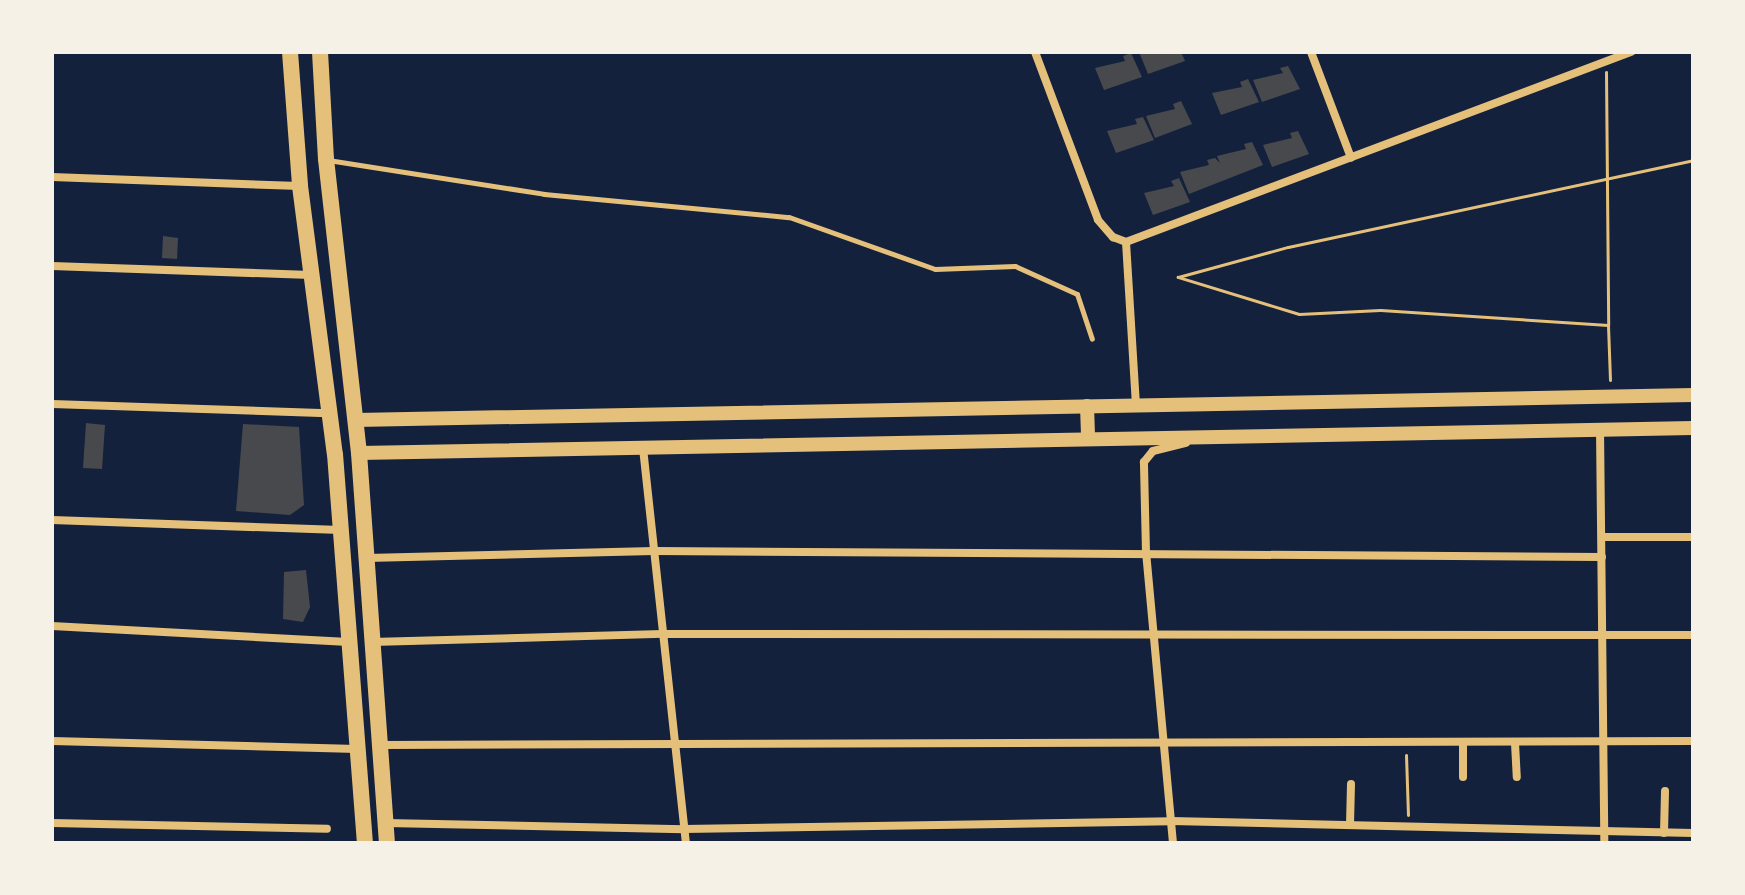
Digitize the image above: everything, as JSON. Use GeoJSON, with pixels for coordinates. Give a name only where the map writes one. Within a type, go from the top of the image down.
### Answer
{"type":"FeatureCollection","features":[{"type":"Feature","properties":{"kind":"main road"},"geometry":{"type":"LineString","coordinates":[[290,52],[300,186],[335,454],[365,843]]}},
{"type":"Feature","properties":{"kind":"main road"},"geometry":{"type":"LineString","coordinates":[[320,52],[326,159],[359,453],[364,559],[387,843]]}},
{"type":"Feature","properties":{"kind":"main road"},"geometry":{"type":"LineString","coordinates":[[329,416],[356,420],[1693,395]]}},
{"type":"Feature","properties":{"kind":"main road"},"geometry":{"type":"LineString","coordinates":[[1087,406],[1088,439]]}},
{"type":"Feature","properties":{"kind":"main road"},"geometry":{"type":"LineString","coordinates":[[335,454],[1693,428]]}},
{"type":"Feature","properties":{"kind":"street"},"geometry":{"type":"LineString","coordinates":[[1035,52],[1098,220],[1113,237],[1126,242],[1631,52]]}},
{"type":"Feature","properties":{"kind":"street"},"geometry":{"type":"LineString","coordinates":[[1311,52],[1351,158]]}},
{"type":"Feature","properties":{"kind":"street"},"geometry":{"type":"LineString","coordinates":[[52,177],[300,186]]}},
{"type":"Feature","properties":{"kind":"street"},"geometry":{"type":"LineString","coordinates":[[1126,242],[1136,405]]}},
{"type":"Feature","properties":{"kind":"street"},"geometry":{"type":"LineString","coordinates":[[52,266],[311,275]]}},
{"type":"Feature","properties":{"kind":"street"},"geometry":{"type":"LineString","coordinates":[[52,404],[329,416]]}},
{"type":"Feature","properties":{"kind":"street"},"geometry":{"type":"LineString","coordinates":[[1600,428],[1604,843]]}},
{"type":"Feature","properties":{"kind":"street"},"geometry":{"type":"LineString","coordinates":[[1173,843],[1146,553],[1146,456],[1210,437]]}},
{"type":"Feature","properties":{"kind":"street"},"geometry":{"type":"LineString","coordinates":[[643,448],[686,843]]}},
{"type":"Feature","properties":{"kind":"street"},"geometry":{"type":"LineString","coordinates":[[52,520],[341,530]]}},
{"type":"Feature","properties":{"kind":"street"},"geometry":{"type":"LineString","coordinates":[[1602,537],[1693,537]]}},
{"type":"Feature","properties":{"kind":"street"},"geometry":{"type":"LineString","coordinates":[[364,559],[654,551],[1602,557]]}},
{"type":"Feature","properties":{"kind":"street"},"geometry":{"type":"LineString","coordinates":[[52,626],[349,642]]}},
{"type":"Feature","properties":{"kind":"street"},"geometry":{"type":"LineString","coordinates":[[372,642],[663,634],[1693,635]]}},
{"type":"Feature","properties":{"kind":"street"},"geometry":{"type":"LineString","coordinates":[[52,741],[357,749]]}},
{"type":"Feature","properties":{"kind":"street"},"geometry":{"type":"LineString","coordinates":[[381,745],[1163,746],[1693,741]]}},
{"type":"Feature","properties":{"kind":"street"},"geometry":{"type":"LineString","coordinates":[[1463,743],[1463,777]]}},
{"type":"Feature","properties":{"kind":"street"},"geometry":{"type":"LineString","coordinates":[[1515,743],[1517,777]]}},
{"type":"Feature","properties":{"kind":"street"},"geometry":{"type":"LineString","coordinates":[[1350,825],[1351,784]]}},
{"type":"Feature","properties":{"kind":"street"},"geometry":{"type":"LineString","coordinates":[[1664,833],[1665,791]]}},
{"type":"Feature","properties":{"kind":"street"},"geometry":{"type":"LineString","coordinates":[[385,823],[684,829],[1171,821],[1693,833]]}},
{"type":"Feature","properties":{"kind":"street"},"geometry":{"type":"LineString","coordinates":[[52,823],[327,829]]}},
{"type":"Feature","properties":{"kind":"lane"},"geometry":{"type":"LineString","coordinates":[[326,159],[544,194],[789,217],[935,269],[1015,266],[1077,294],[1092,339]]}},
{"type":"Feature","properties":{"kind":"path"},"geometry":{"type":"LineString","coordinates":[[1606,61],[1610,396]]}},
{"type":"Feature","properties":{"kind":"path"},"geometry":{"type":"LineString","coordinates":[[1608,325],[1380,310],[1299,314],[1178,277],[1288,247],[1607,181],[1693,160]]}},
{"type":"Feature","properties":{"kind":"path"},"geometry":{"type":"LineString","coordinates":[[1406,744],[1408,827]]}},
{"type":"Feature","properties":{"kind":"building"},"geometry":{"type":"Polygon","coordinates":[[[1139,52],[1181,52],[1185,61],[1148,74],[1139,52]]]}},
{"type":"Feature","properties":{"kind":"building"},"geometry":{"type":"Polygon","coordinates":[[[1131,53],[1142,77],[1104,90],[1095,68],[1125,61],[1123,56],[1131,53]]]}},
{"type":"Feature","properties":{"kind":"building"},"geometry":{"type":"Polygon","coordinates":[[[1288,66],[1300,89],[1262,102],[1253,80],[1283,73],[1280,68],[1288,66]]]}},
{"type":"Feature","properties":{"kind":"building"},"geometry":{"type":"Polygon","coordinates":[[[1248,79],[1259,102],[1221,115],[1212,93],[1242,87],[1240,82],[1248,79]]]}},
{"type":"Feature","properties":{"kind":"building"},"geometry":{"type":"Polygon","coordinates":[[[1181,101],[1192,124],[1155,138],[1146,116],[1175,109],[1173,104],[1181,101]]]}},
{"type":"Feature","properties":{"kind":"building"},"geometry":{"type":"Polygon","coordinates":[[[1143,117],[1154,140],[1116,153],[1107,131],[1137,124],[1135,119],[1143,117]]]}},
{"type":"Feature","properties":{"kind":"building"},"geometry":{"type":"Polygon","coordinates":[[[1298,131],[1309,154],[1272,167],[1263,145],[1292,138],[1290,133],[1298,131]]]}},
{"type":"Feature","properties":{"kind":"building"},"geometry":{"type":"Polygon","coordinates":[[[1252,142],[1263,165],[1189,194],[1180,172],[1209,165],[1207,160],[1215,158],[1220,163],[1217,156],[1246,149],[1244,144],[1252,142]]]}},
{"type":"Feature","properties":{"kind":"building"},"geometry":{"type":"Polygon","coordinates":[[[1179,178],[1190,202],[1153,215],[1144,193],[1174,186],[1171,181],[1179,178]]]}},
{"type":"Feature","properties":{"kind":"building"},"geometry":{"type":"Polygon","coordinates":[[[163,236],[178,238],[177,259],[162,258],[163,236]]]}},
{"type":"Feature","properties":{"kind":"building"},"geometry":{"type":"Polygon","coordinates":[[[86,423],[105,425],[102,469],[83,468],[86,423]]]}},
{"type":"Feature","properties":{"kind":"building"},"geometry":{"type":"Polygon","coordinates":[[[243,424],[299,427],[304,505],[290,515],[236,511],[243,424]]]}},
{"type":"Feature","properties":{"kind":"building"},"geometry":{"type":"Polygon","coordinates":[[[306,570],[310,607],[303,622],[283,619],[284,572],[306,570]]]}}]}
